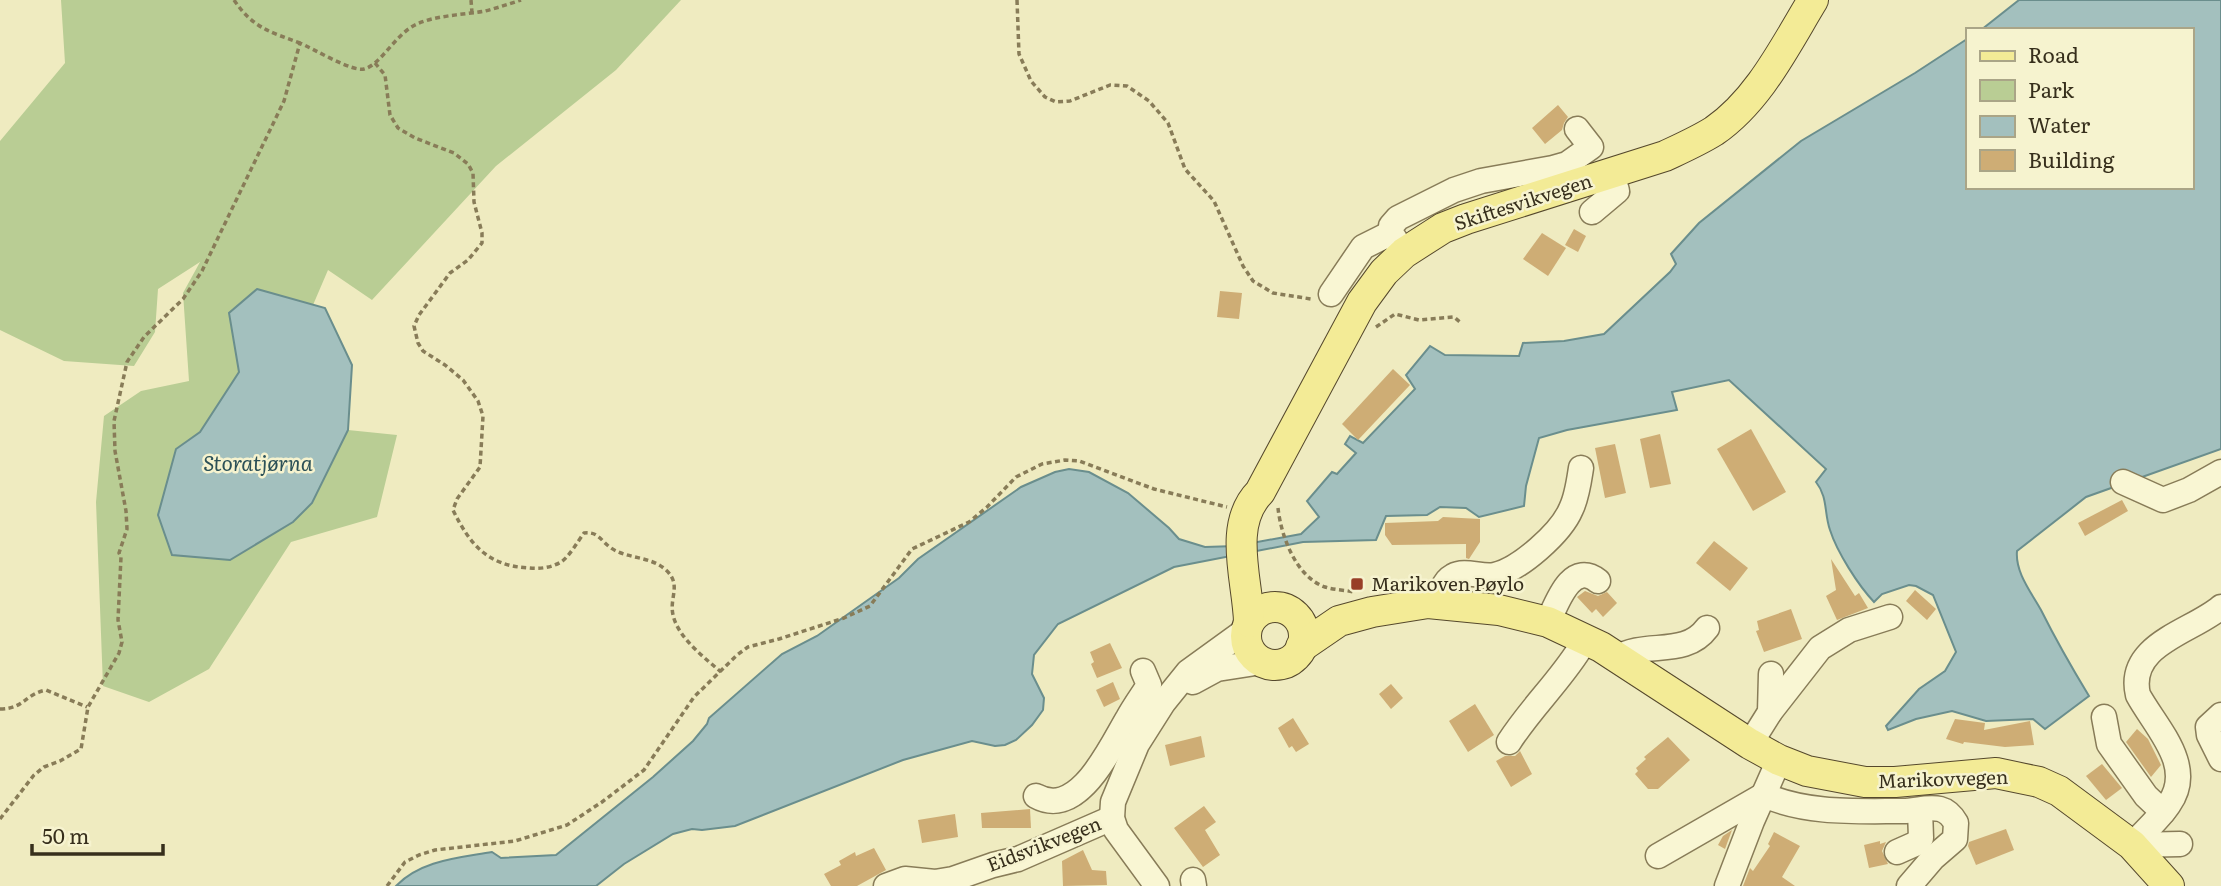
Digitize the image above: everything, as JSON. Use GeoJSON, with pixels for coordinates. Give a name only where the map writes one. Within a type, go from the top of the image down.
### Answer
{"type":"FeatureCollection","features":[{"type":"Feature","properties":{"kind":"main road","name":"Skiftesvikvegen"},"geometry":{"type":"LineString","coordinates":[[1264,611],[1255,546],[1256,511],[1362,302],[1384,272],[1397,243],[1665,156],[1694,143],[1736,113],[1768,73],[1813,0]]}},
{"type":"Feature","properties":{"kind":"main road","name":"Marikovvegen"},"geometry":{"type":"LineString","coordinates":[[1264,611],[1419,596],[1434,603]]}},
{"type":"Feature","properties":{"kind":"main road","name":"Marikovvegen"},"geometry":{"type":"LineString","coordinates":[[1301,647],[1339,621],[1372,612],[1434,603],[1499,610],[1548,622],[1575,633],[1617,658],[1779,760],[1836,778],[1865,782],[1895,782],[1972,774],[2018,776],[2059,791],[2132,845],[2169,886]]}},
{"type":"Feature","properties":{"kind":"main road"},"geometry":{"type":"LineString","coordinates":[[1264,611],[1301,624],[1304,632],[1301,647],[1291,659],[1282,664],[1262,662],[1248,647],[1264,611]]}},
{"type":"Feature","properties":{"kind":"street"},"geometry":{"type":"LineString","coordinates":[[1331,294],[1363,247],[1397,243],[1391,226],[1398,218],[1454,190],[1481,181],[1553,169],[1567,164],[1591,146],[1577,129]]}},
{"type":"Feature","properties":{"kind":"street"},"geometry":{"type":"LineString","coordinates":[[1592,212],[1617,191],[1612,173]]}},
{"type":"Feature","properties":{"kind":"street"},"geometry":{"type":"LineString","coordinates":[[1434,603],[1452,576],[1491,576],[1504,572],[1553,535],[1571,509],[1581,468]]}},
{"type":"Feature","properties":{"kind":"street"},"geometry":{"type":"LineString","coordinates":[[2123,482],[2164,500],[2221,472]]}},
{"type":"Feature","properties":{"kind":"street"},"geometry":{"type":"LineString","coordinates":[[1548,622],[1565,587],[1573,579],[1590,575],[1598,581]]}},
{"type":"Feature","properties":{"kind":"street"},"geometry":{"type":"LineString","coordinates":[[2132,845],[2171,802],[2180,776],[2164,736],[2138,695],[2137,675],[2160,643],[2221,607]]}},
{"type":"Feature","properties":{"kind":"street"},"geometry":{"type":"LineString","coordinates":[[1157,886],[1123,841],[1112,818],[1113,802],[1138,744],[1163,703],[1188,672],[1264,611]]}},
{"type":"Feature","properties":{"kind":"street"},"geometry":{"type":"LineString","coordinates":[[1750,744],[1770,712],[1820,648],[1849,630],[1890,617]]}},
{"type":"Feature","properties":{"kind":"street"},"geometry":{"type":"LineString","coordinates":[[1617,658],[1628,651],[1669,648],[1687,643],[1697,639],[1707,628]]}},
{"type":"Feature","properties":{"kind":"street"},"geometry":{"type":"LineString","coordinates":[[1509,742],[1524,718],[1554,686],[1579,650]]}},
{"type":"Feature","properties":{"kind":"street"},"geometry":{"type":"LineString","coordinates":[[1179,685],[1189,684],[1217,669],[1262,662]]}},
{"type":"Feature","properties":{"kind":"street"},"geometry":{"type":"LineString","coordinates":[[1036,796],[1042,799],[1060,799],[1072,795],[1088,782],[1114,745],[1149,685],[1138,673],[1157,666],[1164,669],[1179,685]]}},
{"type":"Feature","properties":{"kind":"street"},"geometry":{"type":"LineString","coordinates":[[1770,712],[1771,674]]}},
{"type":"Feature","properties":{"kind":"street"},"geometry":{"type":"LineString","coordinates":[[2221,715],[2208,727],[2221,759]]}},
{"type":"Feature","properties":{"kind":"street"},"geometry":{"type":"LineString","coordinates":[[2104,718],[2109,744],[2146,796],[2163,812]]}},
{"type":"Feature","properties":{"kind":"street"},"geometry":{"type":"LineString","coordinates":[[1727,886],[1779,760]]}},
{"type":"Feature","properties":{"kind":"street"},"geometry":{"type":"LineString","coordinates":[[1658,856],[1764,795]]}},
{"type":"Feature","properties":{"kind":"street","name":"Marikovvegen"},"geometry":{"type":"LineString","coordinates":[[1764,795],[1804,808],[1945,810],[1956,822],[1955,839],[1933,858],[1909,886]]}},
{"type":"Feature","properties":{"kind":"street","name":"Marikovvegen"},"geometry":{"type":"LineString","coordinates":[[1897,852],[1915,844],[1921,838],[1920,810]]}},
{"type":"Feature","properties":{"kind":"street","name":"Eidsvikvegen"},"geometry":{"type":"LineString","coordinates":[[886,886],[905,879],[931,884],[1018,859],[1112,818]]}},
{"type":"Feature","properties":{"kind":"street"},"geometry":{"type":"LineString","coordinates":[[2132,845],[2180,844]]}},
{"type":"Feature","properties":{"kind":"street"},"geometry":{"type":"LineString","coordinates":[[986,886],[1018,859]]}},
{"type":"Feature","properties":{"kind":"path"},"geometry":{"type":"LineString","coordinates":[[234,0],[253,23],[265,31],[326,54],[348,67],[363,69],[374,64],[394,40],[416,24],[521,0]]}},
{"type":"Feature","properties":{"kind":"path"},"geometry":{"type":"LineString","coordinates":[[471,0],[472,13]]}},
{"type":"Feature","properties":{"kind":"path"},"geometry":{"type":"LineString","coordinates":[[1017,0],[1019,54],[1031,80],[1045,97],[1056,102],[1070,101],[1110,85],[1127,86],[1149,101],[1168,123],[1185,169],[1214,201],[1243,267],[1252,281],[1273,293],[1323,301],[1331,294]]}},
{"type":"Feature","properties":{"kind":"path"},"geometry":{"type":"LineString","coordinates":[[0,819],[34,775],[44,767],[81,749],[88,707],[119,653],[119,553],[127,529],[115,451],[114,421],[127,362],[144,337],[183,299],[202,271],[284,101],[300,43]]}},
{"type":"Feature","properties":{"kind":"path"},"geometry":{"type":"LineString","coordinates":[[374,64],[385,75],[390,115],[398,128],[415,138],[454,153],[473,173],[474,202],[482,243],[468,260],[450,273],[414,326],[418,343],[424,351],[463,380],[478,401],[483,416],[480,467],[457,499],[453,510],[463,531],[488,558],[510,568],[541,569],[562,562],[584,533],[591,532],[612,549],[659,565],[667,570],[675,582],[673,616],[691,647],[721,672]]}},
{"type":"Feature","properties":{"kind":"path"},"geometry":{"type":"LineString","coordinates":[[1376,328],[1395,314],[1419,320],[1454,317],[1460,322]]}},
{"type":"Feature","properties":{"kind":"path"},"geometry":{"type":"LineString","coordinates":[[387,886],[405,862],[419,855],[435,850],[515,841],[567,825],[602,803],[644,769],[694,697],[737,655],[748,647],[845,618],[870,606],[912,549],[969,522],[1016,477],[1042,464],[1065,460],[1079,461],[1154,489],[1256,511],[1280,524],[1298,563],[1315,582],[1327,588],[1356,592]]}},
{"type":"Feature","properties":{"kind":"path"},"geometry":{"type":"LineString","coordinates":[[0,709],[13,709],[33,695],[46,690],[88,707]]}},
{"type":"Feature","properties":{"kind":"green space"},"geometry":{"type":"Polygon","coordinates":[[[61,0],[681,0],[616,70],[496,166],[372,300],[328,270],[313,305],[257,289],[229,313],[239,372],[200,432],[176,449],[172,555],[230,560],[293,522],[312,503],[348,430],[397,435],[377,517],[291,542],[209,669],[149,702],[103,686],[96,502],[104,416],[141,391],[189,381],[183,293],[200,262],[158,289],[155,332],[134,366],[64,361],[0,330],[0,141],[65,63],[61,0]]]}},
{"type":"Feature","properties":{"kind":"water"},"geometry":{"type":"Polygon","coordinates":[[[2019,0],[2221,0],[2221,449],[2086,497],[2017,551],[2018,567],[2024,582],[2089,696],[2045,729],[2033,719],[1986,721],[1952,711],[1916,719],[1888,730],[1886,726],[1919,689],[1945,671],[1956,652],[1933,595],[1909,585],[1882,594],[1874,602],[1849,568],[1830,530],[1824,499],[1816,482],[1826,469],[1729,380],[1672,392],[1677,410],[1567,430],[1539,438],[1526,486],[1524,506],[1479,517],[1466,508],[1440,507],[1427,515],[1386,516],[1376,540],[1303,542],[1174,567],[1058,624],[1034,655],[1032,674],[1044,698],[1043,710],[1016,740],[1005,745],[995,746],[972,741],[903,760],[735,826],[692,829],[673,834],[624,864],[596,886],[396,886],[406,877],[429,865],[454,859],[492,852],[501,858],[556,855],[653,777],[693,741],[709,718],[782,654],[817,636],[899,578],[918,559],[1021,487],[1055,472],[1069,469],[1089,472],[1128,493],[1179,539],[1205,547],[1236,546],[1301,534],[1319,517],[1307,501],[1332,472],[1337,474],[1356,453],[1345,444],[1350,436],[1363,443],[1415,389],[1406,375],[1430,346],[1445,355],[1519,356],[1523,343],[1564,341],[1604,334],[1670,272],[1676,264],[1671,254],[1699,223],[1801,141],[1966,40],[1966,189],[2193,189],[2193,28],[1984,28],[2019,0]]]}},
{"type":"Feature","properties":{"kind":"water","name":"Storatjørna"},"geometry":{"type":"Polygon","coordinates":[[[257,289],[325,308],[352,365],[348,430],[312,503],[293,522],[230,560],[172,555],[158,515],[176,449],[200,432],[239,372],[229,313],[257,289]]]}},
{"type":"Feature","properties":{"kind":"building"},"geometry":{"type":"Polygon","coordinates":[[[1558,105],[1568,117],[1562,130],[1545,144],[1532,128],[1558,105]]]}},
{"type":"Feature","properties":{"kind":"building"},"geometry":{"type":"Polygon","coordinates":[[[1574,229],[1586,236],[1578,252],[1565,245],[1574,229]]]}},
{"type":"Feature","properties":{"kind":"building"},"geometry":{"type":"Polygon","coordinates":[[[1542,233],[1566,248],[1548,276],[1523,259],[1542,233]]]}},
{"type":"Feature","properties":{"kind":"building"},"geometry":{"type":"Polygon","coordinates":[[[1220,291],[1242,293],[1239,319],[1217,317],[1220,291]]]}},
{"type":"Feature","properties":{"kind":"building"},"geometry":{"type":"Polygon","coordinates":[[[1393,369],[1410,385],[1358,440],[1342,424],[1393,369]]]}},
{"type":"Feature","properties":{"kind":"building"},"geometry":{"type":"Polygon","coordinates":[[[1751,429],[1786,492],[1753,511],[1717,449],[1751,429]]]}},
{"type":"Feature","properties":{"kind":"building"},"geometry":{"type":"Polygon","coordinates":[[[1660,434],[1671,484],[1650,488],[1640,439],[1660,434]]]}},
{"type":"Feature","properties":{"kind":"building"},"geometry":{"type":"Polygon","coordinates":[[[1615,444],[1626,493],[1605,498],[1595,448],[1615,444]]]}},
{"type":"Feature","properties":{"kind":"building"},"geometry":{"type":"Polygon","coordinates":[[[2122,500],[2128,511],[2085,536],[2078,523],[2122,500]]]}},
{"type":"Feature","properties":{"kind":"building"},"geometry":{"type":"Polygon","coordinates":[[[1443,517],[1480,519],[1480,542],[1469,559],[1466,558],[1466,544],[1392,545],[1385,535],[1385,523],[1438,521],[1443,517]]]}},
{"type":"Feature","properties":{"kind":"building"},"geometry":{"type":"Polygon","coordinates":[[[1714,541],[1748,568],[1730,591],[1696,563],[1714,541]]]}},
{"type":"Feature","properties":{"kind":"building"},"geometry":{"type":"Polygon","coordinates":[[[1831,559],[1855,596],[1859,593],[1868,608],[1837,620],[1826,596],[1836,590],[1831,559]]]}},
{"type":"Feature","properties":{"kind":"building"},"geometry":{"type":"Polygon","coordinates":[[[1915,590],[1936,609],[1927,620],[1906,601],[1915,590]]]}},
{"type":"Feature","properties":{"kind":"building"},"geometry":{"type":"Polygon","coordinates":[[[1585,591],[1598,596],[1607,592],[1617,603],[1603,617],[1596,609],[1592,613],[1577,597],[1585,591]]]}},
{"type":"Feature","properties":{"kind":"building"},"geometry":{"type":"Polygon","coordinates":[[[1791,609],[1802,639],[1764,652],[1756,631],[1759,630],[1757,621],[1791,609]]]}},
{"type":"Feature","properties":{"kind":"building"},"geometry":{"type":"Polygon","coordinates":[[[1110,643],[1122,668],[1097,678],[1091,664],[1094,662],[1090,652],[1110,643]]]}},
{"type":"Feature","properties":{"kind":"building"},"geometry":{"type":"Polygon","coordinates":[[[1113,682],[1120,699],[1104,707],[1096,690],[1113,682]]]}},
{"type":"Feature","properties":{"kind":"building"},"geometry":{"type":"Polygon","coordinates":[[[1391,684],[1403,698],[1391,709],[1379,694],[1391,684]]]}},
{"type":"Feature","properties":{"kind":"building"},"geometry":{"type":"Polygon","coordinates":[[[1475,704],[1494,735],[1468,752],[1449,721],[1475,704]]]}},
{"type":"Feature","properties":{"kind":"building"},"geometry":{"type":"Polygon","coordinates":[[[1293,718],[1309,744],[1296,752],[1292,746],[1289,748],[1278,728],[1293,718]]]}},
{"type":"Feature","properties":{"kind":"building"},"geometry":{"type":"Polygon","coordinates":[[[1955,719],[1985,723],[1984,730],[2030,721],[2034,745],[2005,747],[1963,744],[1946,739],[1955,719]]]}},
{"type":"Feature","properties":{"kind":"building"},"geometry":{"type":"Polygon","coordinates":[[[2137,729],[2148,739],[2161,765],[2151,777],[2126,742],[2137,729]]]}},
{"type":"Feature","properties":{"kind":"building"},"geometry":{"type":"Polygon","coordinates":[[[1201,736],[1205,757],[1170,766],[1165,745],[1201,736]]]}},
{"type":"Feature","properties":{"kind":"building"},"geometry":{"type":"Polygon","coordinates":[[[1668,737],[1690,760],[1658,789],[1648,789],[1635,774],[1638,771],[1636,768],[1646,759],[1644,757],[1668,737]]]}},
{"type":"Feature","properties":{"kind":"building"},"geometry":{"type":"Polygon","coordinates":[[[1520,751],[1532,774],[1511,787],[1496,761],[1505,756],[1515,756],[1520,751]]]}},
{"type":"Feature","properties":{"kind":"building"},"geometry":{"type":"Polygon","coordinates":[[[2102,764],[2122,788],[2106,800],[2086,776],[2102,764]]]}},
{"type":"Feature","properties":{"kind":"building"},"geometry":{"type":"Polygon","coordinates":[[[1204,806],[1216,822],[1205,830],[1220,855],[1203,867],[1174,828],[1204,806]]]}},
{"type":"Feature","properties":{"kind":"building"},"geometry":{"type":"Polygon","coordinates":[[[1030,809],[1031,828],[982,828],[981,813],[1030,809]]]}},
{"type":"Feature","properties":{"kind":"building"},"geometry":{"type":"Polygon","coordinates":[[[955,814],[958,837],[922,843],[918,820],[955,814]]]}},
{"type":"Feature","properties":{"kind":"building"},"geometry":{"type":"Polygon","coordinates":[[[2006,829],[2014,850],[1976,865],[1968,846],[1969,842],[2006,829]]]}},
{"type":"Feature","properties":{"kind":"building"},"geometry":{"type":"Polygon","coordinates":[[[1732,830],[1725,849],[1718,845],[1723,836],[1732,830]]]}},
{"type":"Feature","properties":{"kind":"building"},"geometry":{"type":"Polygon","coordinates":[[[1774,832],[1800,846],[1782,877],[1795,886],[1743,886],[1750,868],[1753,871],[1770,846],[1768,844],[1774,832]]]}},
{"type":"Feature","properties":{"kind":"building"},"geometry":{"type":"Polygon","coordinates":[[[1880,841],[1880,844],[1886,842],[1882,851],[1888,864],[1869,868],[1864,845],[1880,841]]]}},
{"type":"Feature","properties":{"kind":"building"},"geometry":{"type":"Polygon","coordinates":[[[874,848],[886,870],[857,886],[831,886],[824,874],[841,865],[839,861],[855,852],[856,856],[874,848]]]}},
{"type":"Feature","properties":{"kind":"building"},"geometry":{"type":"Polygon","coordinates":[[[1083,850],[1092,870],[1106,871],[1107,885],[1063,886],[1062,861],[1083,850]]]}},
{"type":"Feature","properties":{"kind":"place","name":"Marikoven Pøylo"},"geometry":{"type":"Point","coordinates":[1357,584]}}]}
